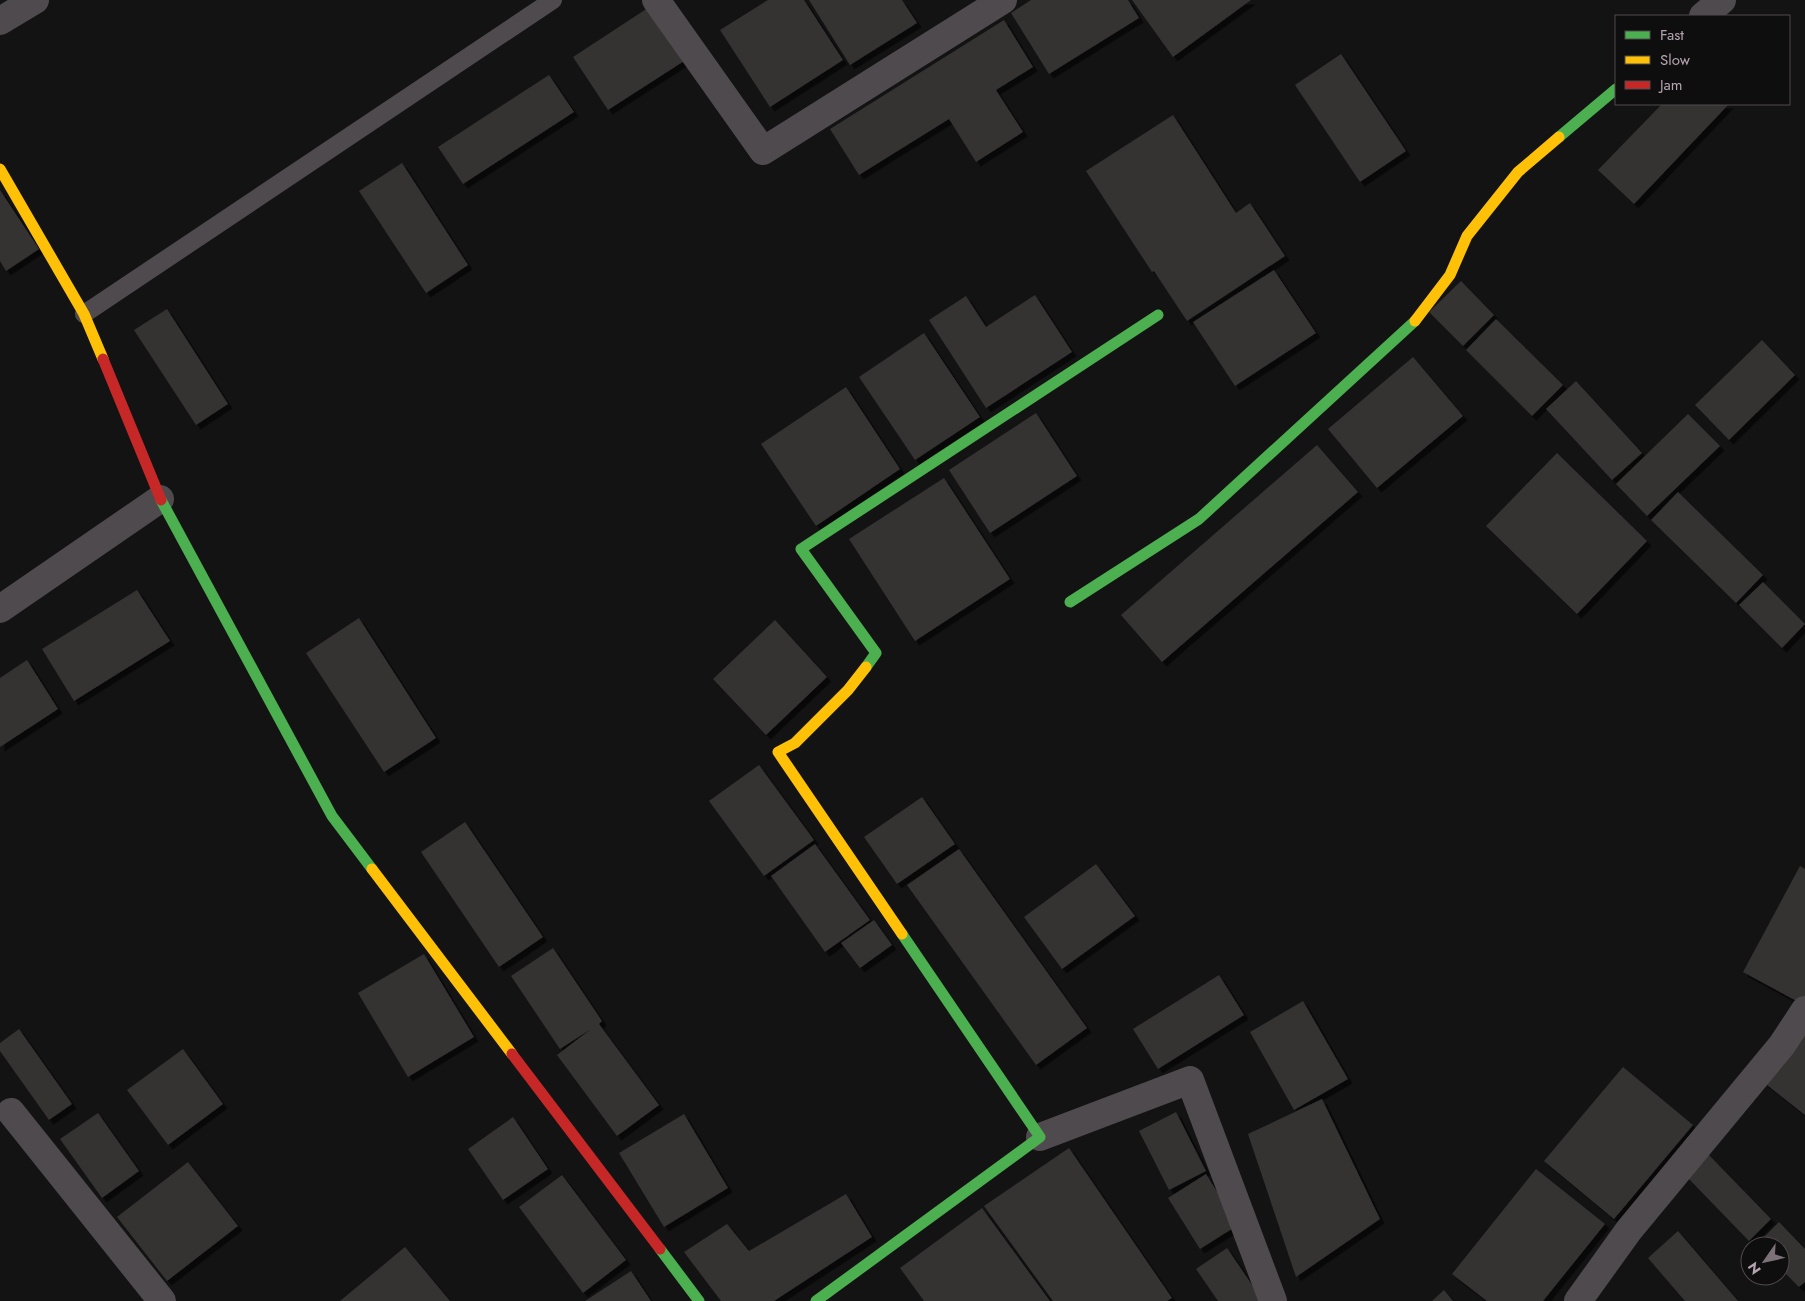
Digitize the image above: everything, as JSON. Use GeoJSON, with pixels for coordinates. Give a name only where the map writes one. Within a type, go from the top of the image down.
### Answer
{"type":"FeatureCollection","features":[{"type":"Feature","properties":{"kind":"street"},"geometry":{"type":"LineString","coordinates":[[0,21],[35,0]]}},
{"type":"Feature","properties":{"kind":"street"},"geometry":{"type":"LineString","coordinates":[[656,0],[763,151],[1003,0]]}},
{"type":"Feature","properties":{"kind":"street"},"geometry":{"type":"LineString","coordinates":[[1704,15],[1722,0]]}},
{"type":"Feature","properties":{"kind":"street"},"geometry":{"type":"LineString","coordinates":[[1070,602],[1199,518],[1413,323],[1450,275],[1467,236],[1518,172],[1615,90]]}},
{"type":"Feature","properties":{"kind":"street"},"geometry":{"type":"LineString","coordinates":[[0,169],[84,314],[160,499],[332,816],[699,1301]]}},
{"type":"Feature","properties":{"kind":"street"},"geometry":{"type":"LineString","coordinates":[[1040,1137],[778,752],[795,743],[848,690],[876,653],[801,549],[1158,316]]}},
{"type":"Feature","properties":{"kind":"street"},"geometry":{"type":"LineString","coordinates":[[0,609],[160,499]]}},
{"type":"Feature","properties":{"kind":"street"},"geometry":{"type":"LineString","coordinates":[[1578,1301],[1629,1230],[1782,1045],[1805,1010]]}},
{"type":"Feature","properties":{"kind":"street"},"geometry":{"type":"LineString","coordinates":[[816,1301],[1040,1137],[1190,1080],[1273,1301]]}},
{"type":"Feature","properties":{"kind":"street"},"geometry":{"type":"LineString","coordinates":[[11,1112],[162,1301]]}},
{"type":"Feature","properties":{"kind":"lane"},"geometry":{"type":"LineString","coordinates":[[84,314],[553,0]]}},
{"type":"Feature","properties":{"kind":"building"},"geometry":{"type":"Polygon","coordinates":[[[660,0],[695,54],[608,110],[573,57],[660,0]]]}},
{"type":"Feature","properties":{"kind":"building"},"geometry":{"type":"Polygon","coordinates":[[[768,0],[804,0],[843,60],[770,107],[720,30],[768,0]]]}},
{"type":"Feature","properties":{"kind":"building"},"geometry":{"type":"Polygon","coordinates":[[[809,0],[902,0],[917,23],[850,65],[809,0]]]}},
{"type":"Feature","properties":{"kind":"building"},"geometry":{"type":"Polygon","coordinates":[[[1031,0],[1128,0],[1139,18],[1049,74],[1011,13],[1031,0]]]}},
{"type":"Feature","properties":{"kind":"building"},"geometry":{"type":"Polygon","coordinates":[[[1132,0],[1251,0],[1173,57],[1132,0]]]}},
{"type":"Feature","properties":{"kind":"building"},"geometry":{"type":"Polygon","coordinates":[[[1004,20],[1033,67],[996,90],[1023,132],[976,162],[949,119],[859,175],[830,129],[1004,20]]]}},
{"type":"Feature","properties":{"kind":"building"},"geometry":{"type":"Polygon","coordinates":[[[1341,54],[1406,151],[1360,182],[1295,85],[1341,54]]]}},
{"type":"Feature","properties":{"kind":"building"},"geometry":{"type":"Polygon","coordinates":[[[549,75],[574,112],[463,184],[438,147],[549,75]]]}},
{"type":"Feature","properties":{"kind":"building"},"geometry":{"type":"Polygon","coordinates":[[[1661,105],[1728,105],[1634,204],[1598,170],[1661,105]]]}},
{"type":"Feature","properties":{"kind":"building"},"geometry":{"type":"Polygon","coordinates":[[[1173,115],[1236,213],[1250,203],[1285,256],[1187,321],[1154,271],[1152,272],[1086,171],[1173,115]]]}},
{"type":"Feature","properties":{"kind":"building"},"geometry":{"type":"Polygon","coordinates":[[[402,163],[468,265],[426,293],[359,191],[402,163]]]}},
{"type":"Feature","properties":{"kind":"building"},"geometry":{"type":"Polygon","coordinates":[[[0,190],[39,249],[6,271],[0,261],[0,190]]]}},
{"type":"Feature","properties":{"kind":"building"},"geometry":{"type":"Polygon","coordinates":[[[1274,270],[1316,333],[1235,386],[1193,322],[1274,270]]]}},
{"type":"Feature","properties":{"kind":"building"},"geometry":{"type":"Polygon","coordinates":[[[1461,281],[1494,315],[1463,346],[1429,312],[1461,281]]]}},
{"type":"Feature","properties":{"kind":"building"},"geometry":{"type":"Polygon","coordinates":[[[1035,295],[1072,352],[986,408],[929,320],[966,296],[986,327],[1035,295]]]}},
{"type":"Feature","properties":{"kind":"building"},"geometry":{"type":"Polygon","coordinates":[[[167,309],[228,404],[196,425],[134,330],[167,309]]]}},
{"type":"Feature","properties":{"kind":"building"},"geometry":{"type":"Polygon","coordinates":[[[1496,319],[1563,385],[1532,416],[1466,350],[1496,319]]]}},
{"type":"Feature","properties":{"kind":"building"},"geometry":{"type":"Polygon","coordinates":[[[924,333],[980,417],[915,460],[859,377],[924,333]]]}},
{"type":"Feature","properties":{"kind":"building"},"geometry":{"type":"Polygon","coordinates":[[[1762,340],[1795,375],[1729,440],[1695,405],[1762,340]]]}},
{"type":"Feature","properties":{"kind":"building"},"geometry":{"type":"Polygon","coordinates":[[[1413,357],[1463,416],[1377,488],[1328,429],[1413,357]]]}},
{"type":"Feature","properties":{"kind":"building"},"geometry":{"type":"Polygon","coordinates":[[[1576,381],[1642,453],[1612,480],[1546,409],[1576,381]]]}},
{"type":"Feature","properties":{"kind":"building"},"geometry":{"type":"Polygon","coordinates":[[[846,387],[900,469],[816,526],[761,444],[846,387]]]}},
{"type":"Feature","properties":{"kind":"building"},"geometry":{"type":"Polygon","coordinates":[[[1036,413],[1077,476],[990,533],[949,470],[1036,413]]]}},
{"type":"Feature","properties":{"kind":"building"},"geometry":{"type":"Polygon","coordinates":[[[1688,414],[1720,446],[1647,516],[1616,484],[1688,414]]]}},
{"type":"Feature","properties":{"kind":"building"},"geometry":{"type":"Polygon","coordinates":[[[1317,445],[1358,492],[1162,662],[1121,615],[1317,445]]]}},
{"type":"Feature","properties":{"kind":"building"},"geometry":{"type":"Polygon","coordinates":[[[1557,453],[1647,541],[1577,614],[1486,526],[1557,453]]]}},
{"type":"Feature","properties":{"kind":"building"},"geometry":{"type":"Polygon","coordinates":[[[944,478],[1010,579],[915,641],[849,539],[944,478]]]}},
{"type":"Feature","properties":{"kind":"building"},"geometry":{"type":"Polygon","coordinates":[[[1678,492],[1763,575],[1736,603],[1651,520],[1678,492]]]}},
{"type":"Feature","properties":{"kind":"building"},"geometry":{"type":"Polygon","coordinates":[[[1763,582],[1805,624],[1782,648],[1739,605],[1763,582]]]}},
{"type":"Feature","properties":{"kind":"building"},"geometry":{"type":"Polygon","coordinates":[[[137,590],[170,641],[74,701],[42,649],[137,590]]]}},
{"type":"Feature","properties":{"kind":"building"},"geometry":{"type":"Polygon","coordinates":[[[359,618],[436,738],[384,772],[306,653],[359,618]]]}},
{"type":"Feature","properties":{"kind":"building"},"geometry":{"type":"Polygon","coordinates":[[[775,620],[827,677],[766,735],[713,679],[775,620]]]}},
{"type":"Feature","properties":{"kind":"building"},"geometry":{"type":"Polygon","coordinates":[[[27,660],[58,709],[0,747],[0,678],[27,660]]]}},
{"type":"Feature","properties":{"kind":"building"},"geometry":{"type":"Polygon","coordinates":[[[759,765],[814,840],[764,876],[709,801],[759,765]]]}},
{"type":"Feature","properties":{"kind":"building"},"geometry":{"type":"Polygon","coordinates":[[[922,797],[955,844],[897,884],[864,837],[922,797]]]}},
{"type":"Feature","properties":{"kind":"building"},"geometry":{"type":"Polygon","coordinates":[[[465,822],[543,937],[499,967],[421,852],[465,822]]]}},
{"type":"Feature","properties":{"kind":"building"},"geometry":{"type":"Polygon","coordinates":[[[815,844],[870,920],[825,952],[771,876],[815,844]]]}},
{"type":"Feature","properties":{"kind":"building"},"geometry":{"type":"Polygon","coordinates":[[[959,849],[1087,1028],[1036,1065],[907,885],[959,849]]]}},
{"type":"Feature","properties":{"kind":"building"},"geometry":{"type":"Polygon","coordinates":[[[1096,864],[1135,916],[1062,969],[1024,917],[1096,864]]]}},
{"type":"Feature","properties":{"kind":"building"},"geometry":{"type":"Polygon","coordinates":[[[1800,866],[1805,869],[1805,997],[1802,1004],[1743,972],[1800,866]]]}},
{"type":"Feature","properties":{"kind":"building"},"geometry":{"type":"Polygon","coordinates":[[[874,920],[892,945],[860,968],[841,943],[874,920]]]}},
{"type":"Feature","properties":{"kind":"building"},"geometry":{"type":"Polygon","coordinates":[[[553,948],[602,1021],[599,1024],[659,1105],[617,1136],[557,1055],[591,1029],[560,1049],[511,976],[553,948]]]}},
{"type":"Feature","properties":{"kind":"building"},"geometry":{"type":"Polygon","coordinates":[[[424,954],[474,1037],[408,1077],[358,993],[424,954]]]}},
{"type":"Feature","properties":{"kind":"building"},"geometry":{"type":"Polygon","coordinates":[[[1219,975],[1244,1015],[1158,1069],[1133,1029],[1219,975]]]}},
{"type":"Feature","properties":{"kind":"building"},"geometry":{"type":"Polygon","coordinates":[[[1303,1001],[1348,1079],[1294,1110],[1250,1032],[1303,1001]]]}},
{"type":"Feature","properties":{"kind":"building"},"geometry":{"type":"Polygon","coordinates":[[[1805,1028],[1805,1115],[1762,1081],[1805,1028]]]}},
{"type":"Feature","properties":{"kind":"building"},"geometry":{"type":"Polygon","coordinates":[[[19,1029],[72,1104],[49,1120],[0,1051],[0,1043],[19,1029]]]}},
{"type":"Feature","properties":{"kind":"building"},"geometry":{"type":"Polygon","coordinates":[[[183,1049],[223,1104],[168,1145],[127,1090],[183,1049]]]}},
{"type":"Feature","properties":{"kind":"building"},"geometry":{"type":"Polygon","coordinates":[[[1623,1067],[1693,1125],[1614,1219],[1544,1161],[1623,1067]]]}},
{"type":"Feature","properties":{"kind":"building"},"geometry":{"type":"Polygon","coordinates":[[[1322,1099],[1380,1219],[1296,1277],[1248,1134],[1322,1099]]]}},
{"type":"Feature","properties":{"kind":"building"},"geometry":{"type":"Polygon","coordinates":[[[1176,1112],[1206,1171],[1169,1190],[1139,1131],[1176,1112]]]}},
{"type":"Feature","properties":{"kind":"building"},"geometry":{"type":"Polygon","coordinates":[[[98,1113],[139,1171],[102,1198],[60,1139],[98,1113]]]}},
{"type":"Feature","properties":{"kind":"building"},"geometry":{"type":"Polygon","coordinates":[[[684,1114],[728,1188],[664,1227],[619,1153],[684,1114]]]}},
{"type":"Feature","properties":{"kind":"building"},"geometry":{"type":"Polygon","coordinates":[[[513,1117],[548,1169],[503,1200],[468,1149],[513,1117]]]}},
{"type":"Feature","properties":{"kind":"building"},"geometry":{"type":"Polygon","coordinates":[[[1069,1148],[1172,1298],[1167,1301],[1053,1301],[984,1206],[1069,1148]]]}},
{"type":"Feature","properties":{"kind":"building"},"geometry":{"type":"Polygon","coordinates":[[[1707,1153],[1771,1219],[1754,1236],[1744,1236],[1685,1175],[1707,1153]]]}},
{"type":"Feature","properties":{"kind":"building"},"geometry":{"type":"Polygon","coordinates":[[[188,1162],[238,1226],[167,1281],[117,1217],[188,1162]]]}},
{"type":"Feature","properties":{"kind":"building"},"geometry":{"type":"Polygon","coordinates":[[[1536,1169],[1605,1224],[1543,1301],[1487,1301],[1452,1274],[1536,1169]]]}},
{"type":"Feature","properties":{"kind":"building"},"geometry":{"type":"Polygon","coordinates":[[[1206,1174],[1238,1225],[1200,1249],[1168,1198],[1206,1174]]]}},
{"type":"Feature","properties":{"kind":"building"},"geometry":{"type":"Polygon","coordinates":[[[562,1175],[626,1260],[583,1293],[519,1207],[562,1175]]]}},
{"type":"Feature","properties":{"kind":"building"},"geometry":{"type":"Polygon","coordinates":[[[846,1194],[872,1237],[774,1301],[721,1301],[684,1252],[727,1224],[749,1251],[846,1194]]]}},
{"type":"Feature","properties":{"kind":"building"},"geometry":{"type":"Polygon","coordinates":[[[982,1208],[1050,1301],[924,1301],[900,1268],[982,1208]]]}},
{"type":"Feature","properties":{"kind":"building"},"geometry":{"type":"Polygon","coordinates":[[[1779,1222],[1805,1249],[1805,1282],[1799,1287],[1790,1278],[1790,1236],[1765,1236],[1779,1222]]]}},
{"type":"Feature","properties":{"kind":"building"},"geometry":{"type":"Polygon","coordinates":[[[1678,1231],[1738,1301],[1685,1301],[1648,1258],[1678,1231]]]}},
{"type":"Feature","properties":{"kind":"building"},"geometry":{"type":"Polygon","coordinates":[[[405,1247],[450,1301],[340,1301],[405,1247]]]}},
{"type":"Feature","properties":{"kind":"building"},"geometry":{"type":"Polygon","coordinates":[[[1227,1248],[1263,1301],[1218,1301],[1196,1269],[1227,1248]]]}},
{"type":"Feature","properties":{"kind":"building"},"geometry":{"type":"Polygon","coordinates":[[[631,1271],[651,1301],[585,1301],[631,1271]]]}},
{"type":"Feature","properties":{"kind":"building"},"geometry":{"type":"Polygon","coordinates":[[[1444,1290],[1453,1301],[1432,1301],[1444,1290]]]}},
{"type":"Feature","properties":{"kind":"traffic: fast"},"geometry":{"type":"LineString","coordinates":[[1559,137],[1615,90]]}},
{"type":"Feature","properties":{"kind":"traffic: fast"},"geometry":{"type":"LineString","coordinates":[[866,667],[876,653],[801,549],[1158,315]]}},
{"type":"Feature","properties":{"kind":"traffic: fast"},"geometry":{"type":"LineString","coordinates":[[1070,602],[1199,519],[1415,321]]}},
{"type":"Feature","properties":{"kind":"traffic: fast"},"geometry":{"type":"LineString","coordinates":[[161,500],[332,816],[372,869]]}},
{"type":"Feature","properties":{"kind":"traffic: fast"},"geometry":{"type":"LineString","coordinates":[[816,1301],[1040,1137],[902,934]]}},
{"type":"Feature","properties":{"kind":"traffic: fast"},"geometry":{"type":"LineString","coordinates":[[660,1249],[699,1301]]}},
{"type":"Feature","properties":{"kind":"traffic: slow"},"geometry":{"type":"LineString","coordinates":[[1415,321],[1450,275],[1467,236],[1518,172],[1559,137]]}},
{"type":"Feature","properties":{"kind":"traffic: slow"},"geometry":{"type":"LineString","coordinates":[[0,169],[84,314],[103,359]]}},
{"type":"Feature","properties":{"kind":"traffic: slow"},"geometry":{"type":"LineString","coordinates":[[866,667],[848,690],[795,743],[778,752],[902,934]]}},
{"type":"Feature","properties":{"kind":"traffic: slow"},"geometry":{"type":"LineString","coordinates":[[372,869],[512,1054]]}},
{"type":"Feature","properties":{"kind":"traffic: jam"},"geometry":{"type":"LineString","coordinates":[[103,359],[161,500]]}},
{"type":"Feature","properties":{"kind":"traffic: jam"},"geometry":{"type":"LineString","coordinates":[[512,1054],[660,1249]]}}]}
